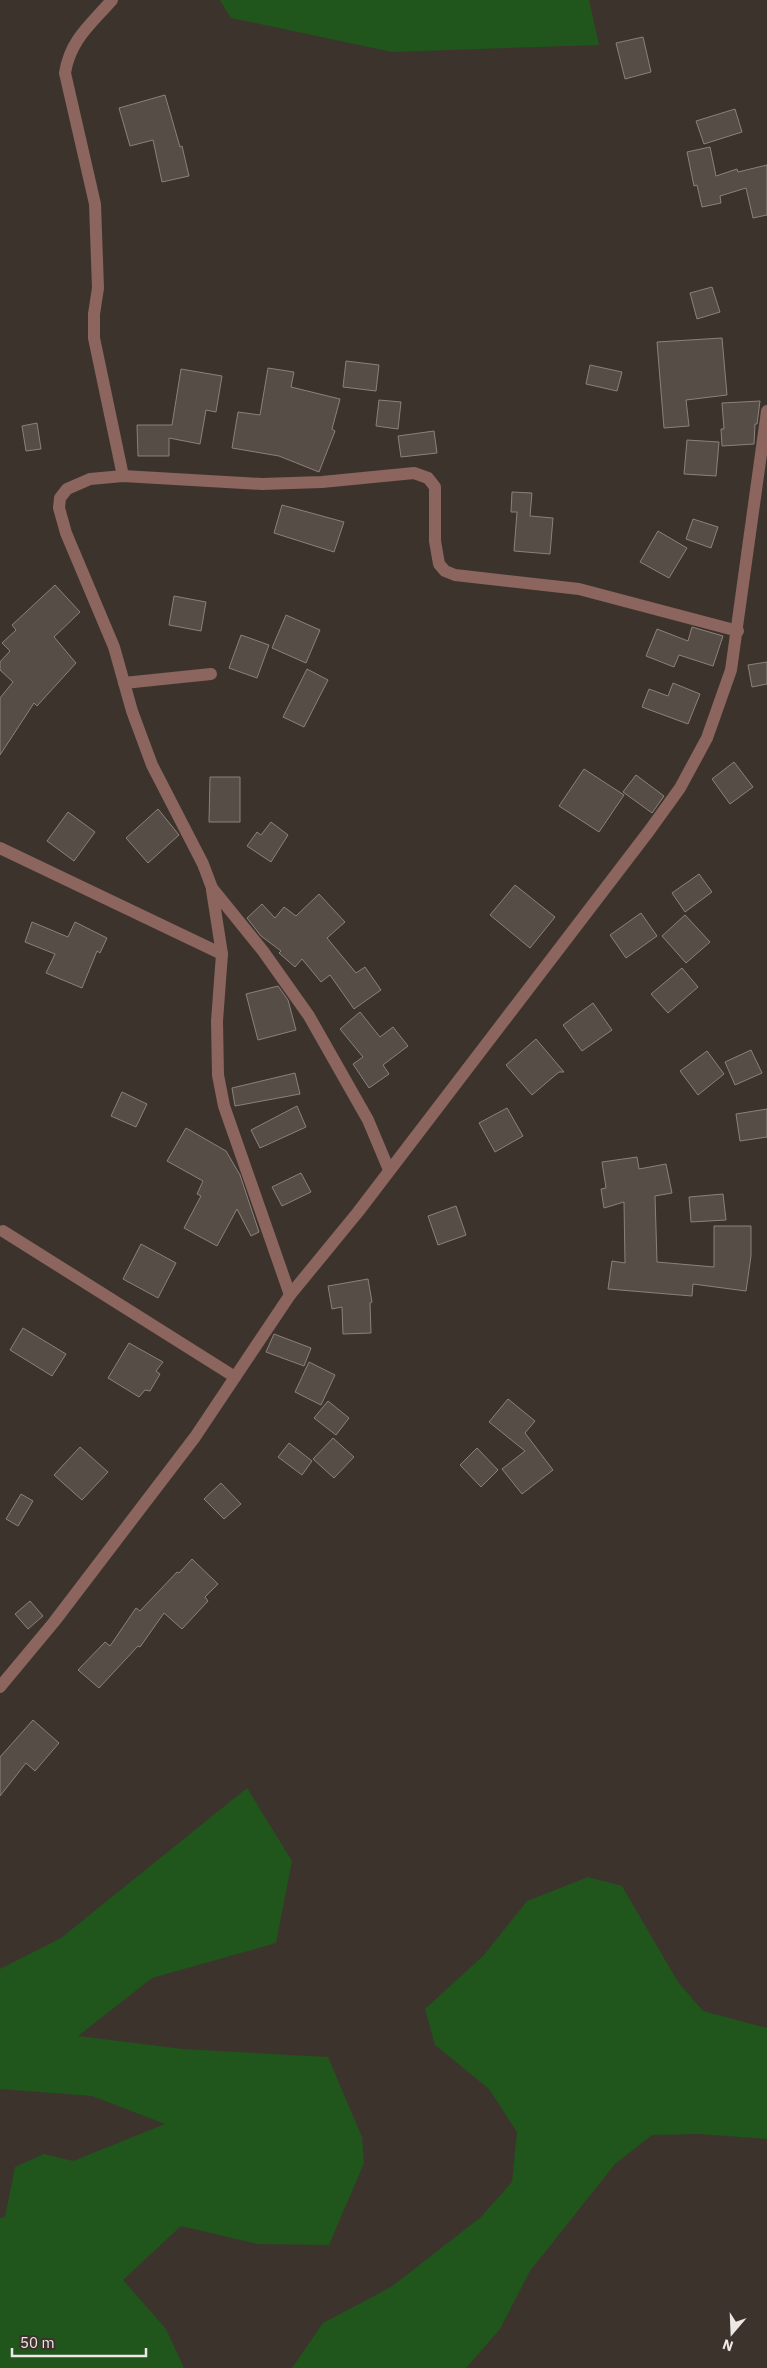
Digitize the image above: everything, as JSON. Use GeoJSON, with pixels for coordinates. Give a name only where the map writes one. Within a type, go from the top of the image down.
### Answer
{"type":"FeatureCollection","features":[{"type":"Feature","properties":{"kind":"street"},"geometry":{"type":"LineString","coordinates":[[112,0],[75,40],[67,57],[65,73],[95,204],[98,288],[94,314],[94,338],[123,476]]}},
{"type":"Feature","properties":{"kind":"street"},"geometry":{"type":"LineString","coordinates":[[0,1687],[54,1622],[189,1444],[290,1295],[389,1170],[680,788],[720,706],[731,670],[738,631],[767,411]]}},
{"type":"Feature","properties":{"kind":"street"},"geometry":{"type":"LineString","coordinates":[[290,1295],[223,1098],[218,1074],[217,1021],[222,954],[212,888],[203,864],[152,765],[124,683],[114,647],[94,595],[66,534],[59,508],[60,498],[67,489],[90,479],[123,476],[262,484],[322,482],[414,473],[428,478],[435,487],[435,541],[439,564],[445,571],[472,577],[579,589],[654,611],[738,631]]}},
{"type":"Feature","properties":{"kind":"street"},"geometry":{"type":"LineString","coordinates":[[124,683],[212,674]]}},
{"type":"Feature","properties":{"kind":"street"},"geometry":{"type":"LineString","coordinates":[[0,848],[222,954]]}},
{"type":"Feature","properties":{"kind":"street"},"geometry":{"type":"LineString","coordinates":[[212,888],[263,951],[309,1016],[368,1120],[389,1170]]}},
{"type":"Feature","properties":{"kind":"street"},"geometry":{"type":"LineString","coordinates":[[3,1231],[235,1377]]}},
{"type":"Feature","properties":{"kind":"green space"},"geometry":{"type":"Polygon","coordinates":[[[220,0],[589,0],[599,45],[392,52],[231,18],[220,0]]]}},
{"type":"Feature","properties":{"kind":"green space"},"geometry":{"type":"Polygon","coordinates":[[[247,1788],[292,1861],[276,1943],[152,1978],[78,2036],[183,2049],[328,2057],[362,2137],[364,2163],[329,2245],[257,2244],[181,2226],[123,2280],[166,2329],[184,2368],[0,2368],[0,2218],[5,2217],[15,2167],[44,2154],[73,2161],[165,2124],[92,2096],[0,2089],[0,1969],[61,1938],[247,1788]]]}},
{"type":"Feature","properties":{"kind":"green space"},"geometry":{"type":"Polygon","coordinates":[[[588,1877],[622,1886],[678,1982],[703,2011],[767,2028],[767,2139],[699,2134],[652,2135],[615,2164],[530,2271],[500,2329],[466,2368],[292,2368],[323,2323],[391,2287],[481,2217],[512,2182],[517,2132],[489,2089],[435,2045],[425,2009],[483,1956],[527,1901],[588,1877]]]}},
{"type":"Feature","properties":{"kind":"building"},"geometry":{"type":"Polygon","coordinates":[[[643,37],[651,72],[625,79],[616,43],[643,37]]]}},
{"type":"Feature","properties":{"kind":"building"},"geometry":{"type":"Polygon","coordinates":[[[165,95],[180,147],[182,146],[189,176],[162,182],[153,140],[130,146],[119,108],[165,95]]]}},
{"type":"Feature","properties":{"kind":"building"},"geometry":{"type":"Polygon","coordinates":[[[735,109],[742,132],[704,144],[696,121],[735,109]]]}},
{"type":"Feature","properties":{"kind":"building"},"geometry":{"type":"Polygon","coordinates":[[[710,147],[716,176],[737,169],[738,172],[767,165],[767,215],[753,218],[746,188],[720,196],[721,203],[702,207],[697,185],[694,186],[687,152],[710,147]]]}},
{"type":"Feature","properties":{"kind":"building"},"geometry":{"type":"Polygon","coordinates":[[[712,287],[720,312],[697,319],[690,293],[712,287]]]}},
{"type":"Feature","properties":{"kind":"building"},"geometry":{"type":"Polygon","coordinates":[[[722,338],[727,395],[686,400],[689,426],[664,428],[657,342],[722,338]]]}},
{"type":"Feature","properties":{"kind":"building"},"geometry":{"type":"Polygon","coordinates":[[[346,361],[379,365],[376,391],[343,387],[346,361]]]}},
{"type":"Feature","properties":{"kind":"building"},"geometry":{"type":"Polygon","coordinates":[[[590,365],[622,372],[617,391],[586,384],[590,365]]]}},
{"type":"Feature","properties":{"kind":"building"},"geometry":{"type":"Polygon","coordinates":[[[268,368],[294,372],[291,387],[340,399],[332,429],[335,431],[319,472],[279,456],[232,448],[238,412],[260,415],[268,368]]]}},
{"type":"Feature","properties":{"kind":"building"},"geometry":{"type":"Polygon","coordinates":[[[181,369],[222,376],[216,412],[206,410],[200,444],[169,438],[169,456],[138,456],[137,425],[172,425],[181,369]]]}},
{"type":"Feature","properties":{"kind":"building"},"geometry":{"type":"Polygon","coordinates":[[[379,400],[401,402],[398,429],[376,426],[379,400]]]}},
{"type":"Feature","properties":{"kind":"building"},"geometry":{"type":"Polygon","coordinates":[[[760,401],[757,424],[755,424],[754,444],[722,446],[721,429],[724,429],[722,403],[760,401]]]}},
{"type":"Feature","properties":{"kind":"building"},"geometry":{"type":"Polygon","coordinates":[[[37,423],[41,449],[26,451],[22,426],[37,423]]]}},
{"type":"Feature","properties":{"kind":"building"},"geometry":{"type":"Polygon","coordinates":[[[434,431],[437,453],[401,457],[398,436],[434,431]]]}},
{"type":"Feature","properties":{"kind":"building"},"geometry":{"type":"Polygon","coordinates":[[[687,440],[719,442],[716,476],[684,474],[687,440]]]}},
{"type":"Feature","properties":{"kind":"building"},"geometry":{"type":"Polygon","coordinates":[[[512,492],[532,493],[530,516],[553,518],[550,554],[514,551],[517,512],[511,512],[512,492]]]}},
{"type":"Feature","properties":{"kind":"building"},"geometry":{"type":"Polygon","coordinates":[[[282,505],[344,522],[334,552],[274,533],[282,505]]]}},
{"type":"Feature","properties":{"kind":"building"},"geometry":{"type":"Polygon","coordinates":[[[693,519],[718,527],[711,548],[686,539],[693,519]]]}},
{"type":"Feature","properties":{"kind":"building"},"geometry":{"type":"Polygon","coordinates":[[[658,531],[687,548],[669,578],[640,562],[658,531]]]}},
{"type":"Feature","properties":{"kind":"building"},"geometry":{"type":"Polygon","coordinates":[[[55,585],[80,612],[54,637],[76,663],[37,706],[34,703],[0,755],[0,698],[13,682],[0,670],[0,662],[10,651],[2,643],[16,630],[12,625],[55,585]]]}},
{"type":"Feature","properties":{"kind":"building"},"geometry":{"type":"Polygon","coordinates":[[[174,596],[206,602],[201,631],[169,625],[174,596]]]}},
{"type":"Feature","properties":{"kind":"building"},"geometry":{"type":"Polygon","coordinates":[[[286,615],[320,630],[306,663],[272,648],[286,615]]]}},
{"type":"Feature","properties":{"kind":"building"},"geometry":{"type":"Polygon","coordinates":[[[692,627],[723,636],[713,666],[679,655],[674,667],[646,656],[657,629],[688,641],[692,627]]]}},
{"type":"Feature","properties":{"kind":"building"},"geometry":{"type":"Polygon","coordinates":[[[241,635],[269,645],[257,678],[229,668],[241,635]]]}},
{"type":"Feature","properties":{"kind":"building"},"geometry":{"type":"Polygon","coordinates":[[[767,662],[767,684],[752,687],[748,665],[767,662]]]}},
{"type":"Feature","properties":{"kind":"building"},"geometry":{"type":"Polygon","coordinates":[[[307,669],[328,680],[304,727],[283,717],[307,669]]]}},
{"type":"Feature","properties":{"kind":"building"},"geometry":{"type":"Polygon","coordinates":[[[673,683],[700,694],[688,724],[642,707],[649,689],[668,696],[673,683]]]}},
{"type":"Feature","properties":{"kind":"building"},"geometry":{"type":"Polygon","coordinates":[[[734,762],[753,787],[730,804],[712,779],[734,762]]]}},
{"type":"Feature","properties":{"kind":"building"},"geometry":{"type":"Polygon","coordinates":[[[584,769],[624,795],[599,832],[559,806],[584,769]]]}},
{"type":"Feature","properties":{"kind":"building"},"geometry":{"type":"Polygon","coordinates":[[[636,775],[664,796],[652,813],[623,792],[636,775]]]}},
{"type":"Feature","properties":{"kind":"building"},"geometry":{"type":"Polygon","coordinates":[[[210,777],[240,777],[240,822],[209,822],[210,777]]]}},
{"type":"Feature","properties":{"kind":"building"},"geometry":{"type":"Polygon","coordinates":[[[158,809],[179,835],[148,863],[126,838],[158,809]]]}},
{"type":"Feature","properties":{"kind":"building"},"geometry":{"type":"Polygon","coordinates":[[[68,812],[95,832],[74,861],[47,841],[68,812]]]}},
{"type":"Feature","properties":{"kind":"building"},"geometry":{"type":"Polygon","coordinates":[[[271,822],[288,835],[271,862],[247,846],[257,832],[261,835],[271,822]]]}},
{"type":"Feature","properties":{"kind":"building"},"geometry":{"type":"Polygon","coordinates":[[[699,874],[712,892],[685,912],[672,893],[699,874]]]}},
{"type":"Feature","properties":{"kind":"building"},"geometry":{"type":"Polygon","coordinates":[[[515,885],[555,917],[530,948],[490,915],[515,885]]]}},
{"type":"Feature","properties":{"kind":"building"},"geometry":{"type":"Polygon","coordinates":[[[319,894],[345,922],[327,938],[356,973],[365,967],[381,990],[354,1009],[330,975],[321,982],[302,959],[295,967],[279,953],[281,951],[261,936],[247,918],[262,904],[275,918],[284,907],[296,916],[319,894]]]}},
{"type":"Feature","properties":{"kind":"building"},"geometry":{"type":"Polygon","coordinates":[[[641,913],[657,936],[626,958],[610,935],[641,913]]]}},
{"type":"Feature","properties":{"kind":"building"},"geometry":{"type":"Polygon","coordinates":[[[685,915],[710,942],[686,963],[662,936],[685,915]]]}},
{"type":"Feature","properties":{"kind":"building"},"geometry":{"type":"Polygon","coordinates":[[[32,922],[68,937],[75,922],[107,938],[100,953],[97,951],[82,988],[46,973],[55,954],[25,942],[32,922]]]}},
{"type":"Feature","properties":{"kind":"building"},"geometry":{"type":"Polygon","coordinates":[[[682,968],[698,987],[668,1013],[651,994],[682,968]]]}},
{"type":"Feature","properties":{"kind":"building"},"geometry":{"type":"Polygon","coordinates":[[[278,986],[288,1000],[296,1030],[258,1040],[246,994],[278,986]]]}},
{"type":"Feature","properties":{"kind":"building"},"geometry":{"type":"Polygon","coordinates":[[[593,1003],[612,1030],[582,1051],[563,1025],[593,1003]]]}},
{"type":"Feature","properties":{"kind":"building"},"geometry":{"type":"Polygon","coordinates":[[[360,1012],[380,1037],[393,1027],[408,1046],[383,1065],[389,1074],[369,1088],[353,1064],[363,1057],[340,1029],[360,1012]]]}},
{"type":"Feature","properties":{"kind":"building"},"geometry":{"type":"Polygon","coordinates":[[[536,1039],[564,1072],[559,1072],[532,1095],[506,1065],[536,1039]]]}},
{"type":"Feature","properties":{"kind":"building"},"geometry":{"type":"Polygon","coordinates":[[[751,1050],[762,1073],[735,1085],[725,1062],[751,1050]]]}},
{"type":"Feature","properties":{"kind":"building"},"geometry":{"type":"Polygon","coordinates":[[[707,1051],[724,1074],[698,1095],[680,1071],[707,1051]]]}},
{"type":"Feature","properties":{"kind":"building"},"geometry":{"type":"Polygon","coordinates":[[[295,1073],[300,1094],[235,1106],[232,1088],[295,1073]]]}},
{"type":"Feature","properties":{"kind":"building"},"geometry":{"type":"Polygon","coordinates":[[[122,1092],[147,1104],[136,1127],[111,1116],[122,1092]]]}},
{"type":"Feature","properties":{"kind":"building"},"geometry":{"type":"Polygon","coordinates":[[[297,1106],[306,1127],[260,1148],[251,1130],[297,1106]]]}},
{"type":"Feature","properties":{"kind":"building"},"geometry":{"type":"Polygon","coordinates":[[[507,1108],[523,1136],[495,1152],[479,1123],[507,1108]]]}},
{"type":"Feature","properties":{"kind":"building"},"geometry":{"type":"Polygon","coordinates":[[[767,1109],[767,1137],[740,1141],[736,1114],[767,1109]]]}},
{"type":"Feature","properties":{"kind":"building"},"geometry":{"type":"Polygon","coordinates":[[[186,1128],[226,1151],[240,1175],[259,1232],[251,1236],[237,1209],[217,1246],[184,1228],[201,1196],[197,1194],[203,1181],[167,1161],[186,1128]]]}},
{"type":"Feature","properties":{"kind":"building"},"geometry":{"type":"Polygon","coordinates":[[[637,1157],[639,1169],[666,1164],[672,1193],[655,1196],[657,1262],[714,1267],[714,1226],[751,1226],[751,1256],[746,1291],[693,1284],[692,1296],[608,1289],[612,1261],[625,1263],[624,1202],[604,1208],[601,1189],[606,1188],[602,1162],[637,1157]]]}},
{"type":"Feature","properties":{"kind":"building"},"geometry":{"type":"Polygon","coordinates":[[[301,1173],[311,1192],[282,1206],[272,1187],[301,1173]]]}},
{"type":"Feature","properties":{"kind":"building"},"geometry":{"type":"Polygon","coordinates":[[[723,1194],[726,1220],[691,1222],[689,1197],[723,1194]]]}},
{"type":"Feature","properties":{"kind":"building"},"geometry":{"type":"Polygon","coordinates":[[[456,1206],[466,1235],[438,1245],[428,1216],[456,1206]]]}},
{"type":"Feature","properties":{"kind":"building"},"geometry":{"type":"Polygon","coordinates":[[[141,1244],[176,1263],[158,1298],[123,1279],[141,1244]]]}},
{"type":"Feature","properties":{"kind":"building"},"geometry":{"type":"Polygon","coordinates":[[[368,1279],[372,1302],[370,1303],[371,1333],[343,1334],[342,1307],[332,1309],[328,1286],[368,1279]]]}},
{"type":"Feature","properties":{"kind":"building"},"geometry":{"type":"Polygon","coordinates":[[[23,1328],[66,1354],[52,1376],[10,1350],[23,1328]]]}},
{"type":"Feature","properties":{"kind":"building"},"geometry":{"type":"Polygon","coordinates":[[[274,1334],[311,1348],[304,1366],[266,1352],[274,1334]]]}},
{"type":"Feature","properties":{"kind":"building"},"geometry":{"type":"Polygon","coordinates":[[[129,1343],[163,1362],[156,1371],[160,1374],[150,1391],[145,1390],[139,1397],[108,1378],[129,1343]]]}},
{"type":"Feature","properties":{"kind":"building"},"geometry":{"type":"Polygon","coordinates":[[[309,1362],[335,1375],[321,1405],[295,1392],[309,1362]]]}},
{"type":"Feature","properties":{"kind":"building"},"geometry":{"type":"Polygon","coordinates":[[[508,1399],[535,1421],[525,1433],[553,1470],[522,1494],[502,1469],[525,1451],[489,1422],[508,1399]]]}},
{"type":"Feature","properties":{"kind":"building"},"geometry":{"type":"Polygon","coordinates":[[[328,1401],[349,1418],[336,1435],[314,1418],[328,1401]]]}},
{"type":"Feature","properties":{"kind":"building"},"geometry":{"type":"Polygon","coordinates":[[[333,1438],[354,1457],[334,1478],[313,1459],[333,1438]]]}},
{"type":"Feature","properties":{"kind":"building"},"geometry":{"type":"Polygon","coordinates":[[[289,1443],[312,1461],[302,1475],[278,1457],[289,1443]]]}},
{"type":"Feature","properties":{"kind":"building"},"geometry":{"type":"Polygon","coordinates":[[[80,1447],[108,1472],[82,1500],[54,1475],[80,1447]]]}},
{"type":"Feature","properties":{"kind":"building"},"geometry":{"type":"Polygon","coordinates":[[[477,1448],[498,1470],[481,1487],[460,1465],[477,1448]]]}},
{"type":"Feature","properties":{"kind":"building"},"geometry":{"type":"Polygon","coordinates":[[[221,1483],[241,1504],[224,1519],[204,1499],[221,1483]]]}},
{"type":"Feature","properties":{"kind":"building"},"geometry":{"type":"Polygon","coordinates":[[[21,1494],[33,1501],[18,1526],[6,1519],[21,1494]]]}},
{"type":"Feature","properties":{"kind":"building"},"geometry":{"type":"Polygon","coordinates":[[[192,1559],[218,1584],[205,1597],[208,1601],[182,1629],[164,1613],[140,1647],[138,1646],[99,1688],[78,1670],[105,1642],[110,1646],[136,1608],[140,1611],[192,1559]]]}},
{"type":"Feature","properties":{"kind":"building"},"geometry":{"type":"Polygon","coordinates":[[[30,1601],[43,1616],[28,1629],[15,1614],[30,1601]]]}},
{"type":"Feature","properties":{"kind":"building"},"geometry":{"type":"Polygon","coordinates":[[[33,1720],[59,1743],[35,1771],[26,1763],[0,1796],[0,1757],[33,1720]]]}}]}
